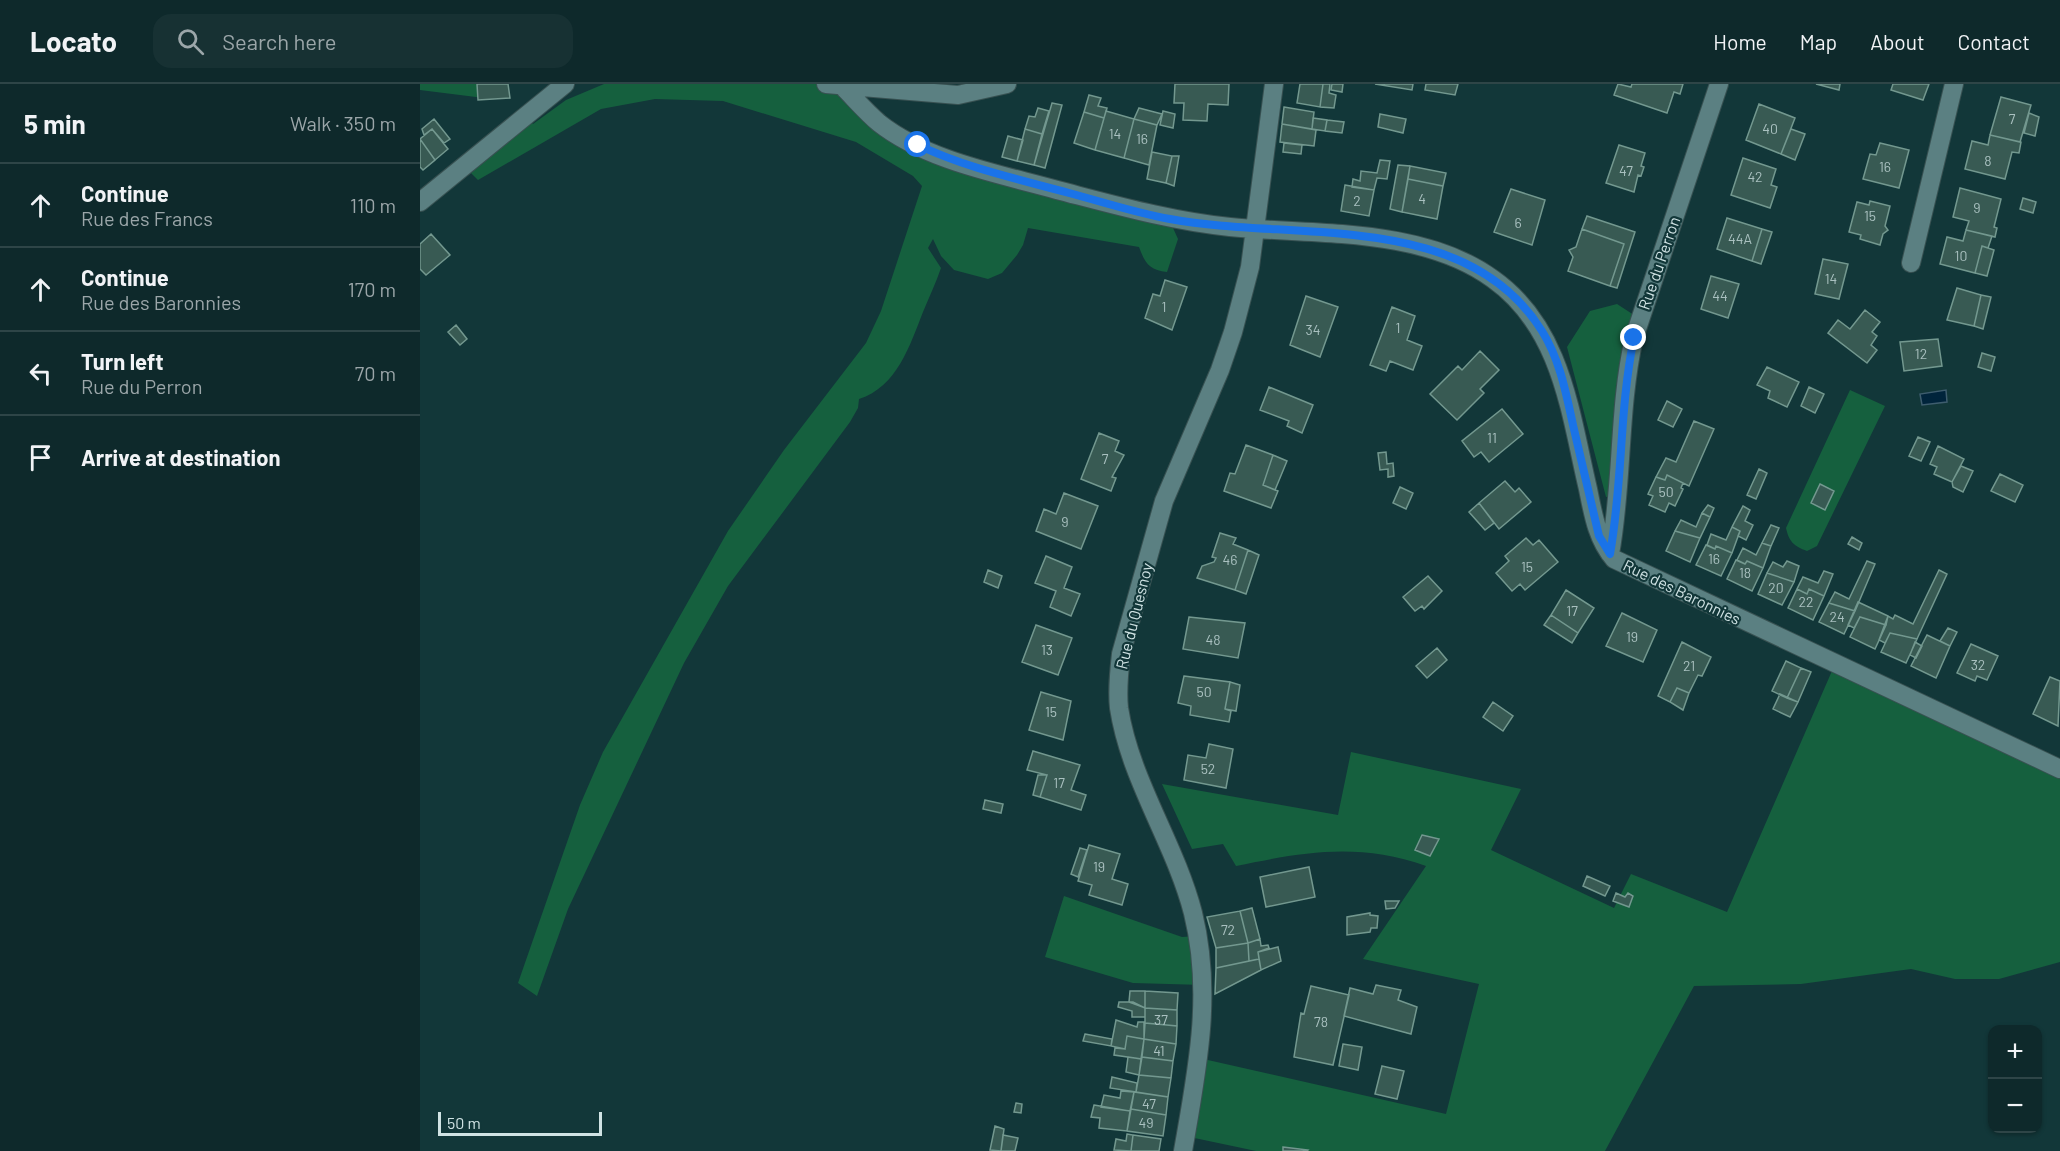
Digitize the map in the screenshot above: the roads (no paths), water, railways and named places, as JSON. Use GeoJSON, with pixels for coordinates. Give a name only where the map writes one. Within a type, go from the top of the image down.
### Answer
{"type":"FeatureCollection","features":[{"type":"Feature","properties":{"kind":"street"},"geometry":{"type":"LineString","coordinates":[[420,202],[564,84]]}},
{"type":"Feature","properties":{"kind":"street"},"geometry":{"type":"LineString","coordinates":[[835,86],[958,95],[1007,84]]}},
{"type":"Feature","properties":{"kind":"street","name":"Rue du Quesnoy"},"geometry":{"type":"LineString","coordinates":[[1183,1151],[1199,1058],[1203,1017],[1202,959],[1192,911],[1168,842],[1127,744],[1119,707],[1118,679],[1121,654],[1164,501],[1220,370],[1233,332],[1250,267],[1274,84]]}},
{"type":"Feature","properties":{"kind":"street","name":"Rue du Perron"},"geometry":{"type":"LineString","coordinates":[[1610,554],[1618,512],[1629,363],[1634,338],[1719,84]]}},
{"type":"Feature","properties":{"kind":"street"},"geometry":{"type":"LineString","coordinates":[[1911,263],[1954,84]]}},
{"type":"Feature","properties":{"kind":"street","name":"Rue des Baronnies"},"geometry":{"type":"LineString","coordinates":[[835,86],[880,123],[952,162],[1169,219],[1334,235],[1418,246],[1472,265],[1514,296],[1542,332],[1556,360],[1599,536],[1610,554],[1623,565],[2060,769]]}},
{"type":"Feature","properties":{"kind":"water"},"geometry":{"type":"Polygon","coordinates":[[[1946,390],[1947,402],[1922,405],[1920,394],[1946,390]]]}}]}
